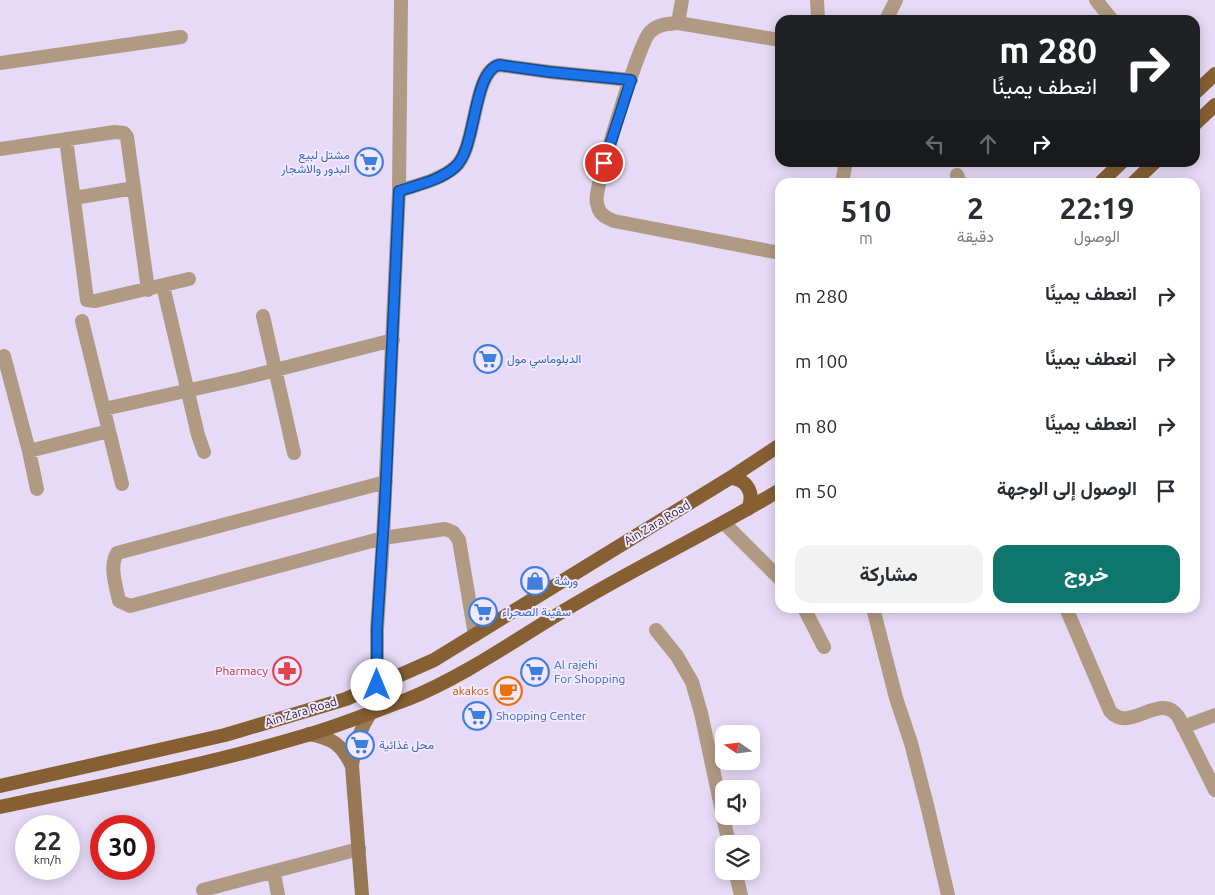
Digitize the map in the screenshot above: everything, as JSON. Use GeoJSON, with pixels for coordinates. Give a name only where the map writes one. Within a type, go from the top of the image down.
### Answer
{"type":"FeatureCollection","features":[{"type":"Feature","properties":{"kind":"main road"},"geometry":{"type":"LineString","coordinates":[[1200,88],[1215,74]]}},
{"type":"Feature","properties":{"kind":"main road"},"geometry":{"type":"LineString","coordinates":[[1200,119],[1215,105]]}},
{"type":"Feature","properties":{"kind":"main road"},"geometry":{"type":"LineString","coordinates":[[1105,178],[1117,167]]}},
{"type":"Feature","properties":{"kind":"main road"},"geometry":{"type":"LineString","coordinates":[[1138,178],[1150,167]]}},
{"type":"Feature","properties":{"kind":"main road","name":"Ain Zara Road"},"geometry":{"type":"LineString","coordinates":[[0,786],[225,735],[346,698],[377,685],[434,660],[775,448]]}},
{"type":"Feature","properties":{"kind":"main road"},"geometry":{"type":"LineString","coordinates":[[730,478],[740,480],[748,488],[751,498],[748,509]]}},
{"type":"Feature","properties":{"kind":"main road","name":"Ain Zara Road"},"geometry":{"type":"LineString","coordinates":[[0,807],[218,759],[310,734],[438,685],[583,599],[724,523],[775,493]]}},
{"type":"Feature","properties":{"kind":"main road"},"geometry":{"type":"LineString","coordinates":[[362,895],[360,849],[352,766],[360,732],[371,712]]}},
{"type":"Feature","properties":{"kind":"main road"},"geometry":{"type":"LineString","coordinates":[[310,734],[324,736],[336,743],[346,753],[352,766]]}},
{"type":"Feature","properties":{"kind":"street"},"geometry":{"type":"LineString","coordinates":[[377,685],[377,629],[386,482],[399,191],[401,0]]}},
{"type":"Feature","properties":{"kind":"street"},"geometry":{"type":"LineString","coordinates":[[678,23],[682,0]]}},
{"type":"Feature","properties":{"kind":"street"},"geometry":{"type":"LineString","coordinates":[[817,0],[818,15]]}},
{"type":"Feature","properties":{"kind":"street"},"geometry":{"type":"LineString","coordinates":[[888,15],[896,0]]}},
{"type":"Feature","properties":{"kind":"street"},"geometry":{"type":"LineString","coordinates":[[1096,0],[1108,15]]}},
{"type":"Feature","properties":{"kind":"street"},"geometry":{"type":"LineString","coordinates":[[775,39],[678,23],[666,24],[649,32],[644,40],[604,163],[597,196],[598,208],[602,216],[614,222],[775,252]]}},
{"type":"Feature","properties":{"kind":"street"},"geometry":{"type":"LineString","coordinates":[[0,63],[181,36]]}},
{"type":"Feature","properties":{"kind":"street"},"geometry":{"type":"LineString","coordinates":[[399,191],[447,173],[456,167],[462,159],[486,77],[493,67],[499,65],[631,80]]}},
{"type":"Feature","properties":{"kind":"street"},"geometry":{"type":"LineString","coordinates":[[0,149],[115,132],[124,133],[127,137],[148,290]]}},
{"type":"Feature","properties":{"kind":"street"},"geometry":{"type":"LineString","coordinates":[[66,139],[87,300],[94,301],[148,290],[189,279]]}},
{"type":"Feature","properties":{"kind":"street"},"geometry":{"type":"LineString","coordinates":[[74,198],[134,188]]}},
{"type":"Feature","properties":{"kind":"street"},"geometry":{"type":"LineString","coordinates":[[163,286],[198,435],[204,452]]}},
{"type":"Feature","properties":{"kind":"street"},"geometry":{"type":"LineString","coordinates":[[263,316],[294,453]]}},
{"type":"Feature","properties":{"kind":"street"},"geometry":{"type":"LineString","coordinates":[[82,321],[122,484]]}},
{"type":"Feature","properties":{"kind":"street"},"geometry":{"type":"LineString","coordinates":[[104,409],[275,371],[393,340]]}},
{"type":"Feature","properties":{"kind":"street"},"geometry":{"type":"LineString","coordinates":[[4,356],[37,489]]}},
{"type":"Feature","properties":{"kind":"street"},"geometry":{"type":"LineString","coordinates":[[29,451],[109,431]]}},
{"type":"Feature","properties":{"kind":"street"},"geometry":{"type":"LineString","coordinates":[[386,482],[116,553],[113,560],[113,570],[119,600],[130,606],[383,538],[441,529],[449,530],[459,540],[475,635]]}},
{"type":"Feature","properties":{"kind":"street"},"geometry":{"type":"LineString","coordinates":[[724,523],[775,574]]}},
{"type":"Feature","properties":{"kind":"street"},"geometry":{"type":"LineString","coordinates":[[807,613],[824,646]]}},
{"type":"Feature","properties":{"kind":"street"},"geometry":{"type":"LineString","coordinates":[[874,613],[896,698],[911,743],[926,799],[948,895]]}},
{"type":"Feature","properties":{"kind":"street"},"geometry":{"type":"LineString","coordinates":[[1068,613],[1106,705],[1113,716],[1129,719],[1158,708],[1166,708],[1176,714],[1215,790]]}},
{"type":"Feature","properties":{"kind":"street"},"geometry":{"type":"LineString","coordinates":[[656,630],[676,656],[692,682],[701,713],[727,835]]}},
{"type":"Feature","properties":{"kind":"street"},"geometry":{"type":"LineString","coordinates":[[1183,728],[1215,715]]}},
{"type":"Feature","properties":{"kind":"street"},"geometry":{"type":"LineString","coordinates":[[203,890],[360,849]]}},
{"type":"Feature","properties":{"kind":"street"},"geometry":{"type":"LineString","coordinates":[[274,872],[278,895]]}},
{"type":"Feature","properties":{"kind":"street"},"geometry":{"type":"LineString","coordinates":[[737,880],[741,895]]}},
{"type":"Feature","properties":{"kind":"place","name":"مشتل لبيع البدور والاشجار"},"geometry":{"type":"Point","coordinates":[369,162]}},
{"type":"Feature","properties":{"kind":"place","name":"الدبلوماسي مول"},"geometry":{"type":"Point","coordinates":[488,359]}},
{"type":"Feature","properties":{"kind":"place","name":"ورشة"},"geometry":{"type":"Point","coordinates":[535,581]}},
{"type":"Feature","properties":{"kind":"place","name":"سفينة الصحراء"},"geometry":{"type":"Point","coordinates":[483,612]}},
{"type":"Feature","properties":{"kind":"place","name":"Pharmacy"},"geometry":{"type":"Point","coordinates":[287,671]}},
{"type":"Feature","properties":{"kind":"place","name":"Al rajehi For Shopping"},"geometry":{"type":"Point","coordinates":[535,672]}},
{"type":"Feature","properties":{"kind":"place","name":"akakos"},"geometry":{"type":"Point","coordinates":[508,691]}},
{"type":"Feature","properties":{"kind":"place","name":"Shopping Center"},"geometry":{"type":"Point","coordinates":[477,716]}},
{"type":"Feature","properties":{"kind":"place","name":"محل غذائية"},"geometry":{"type":"Point","coordinates":[360,745]}},
{"type":"Feature","properties":{"kind":"route"},"geometry":{"type":"LineString","coordinates":[[377,685],[377,629],[385,501],[399,191],[447,173],[456,167],[462,159],[486,77],[489,70],[499,65],[631,80],[604,163]]}}]}
